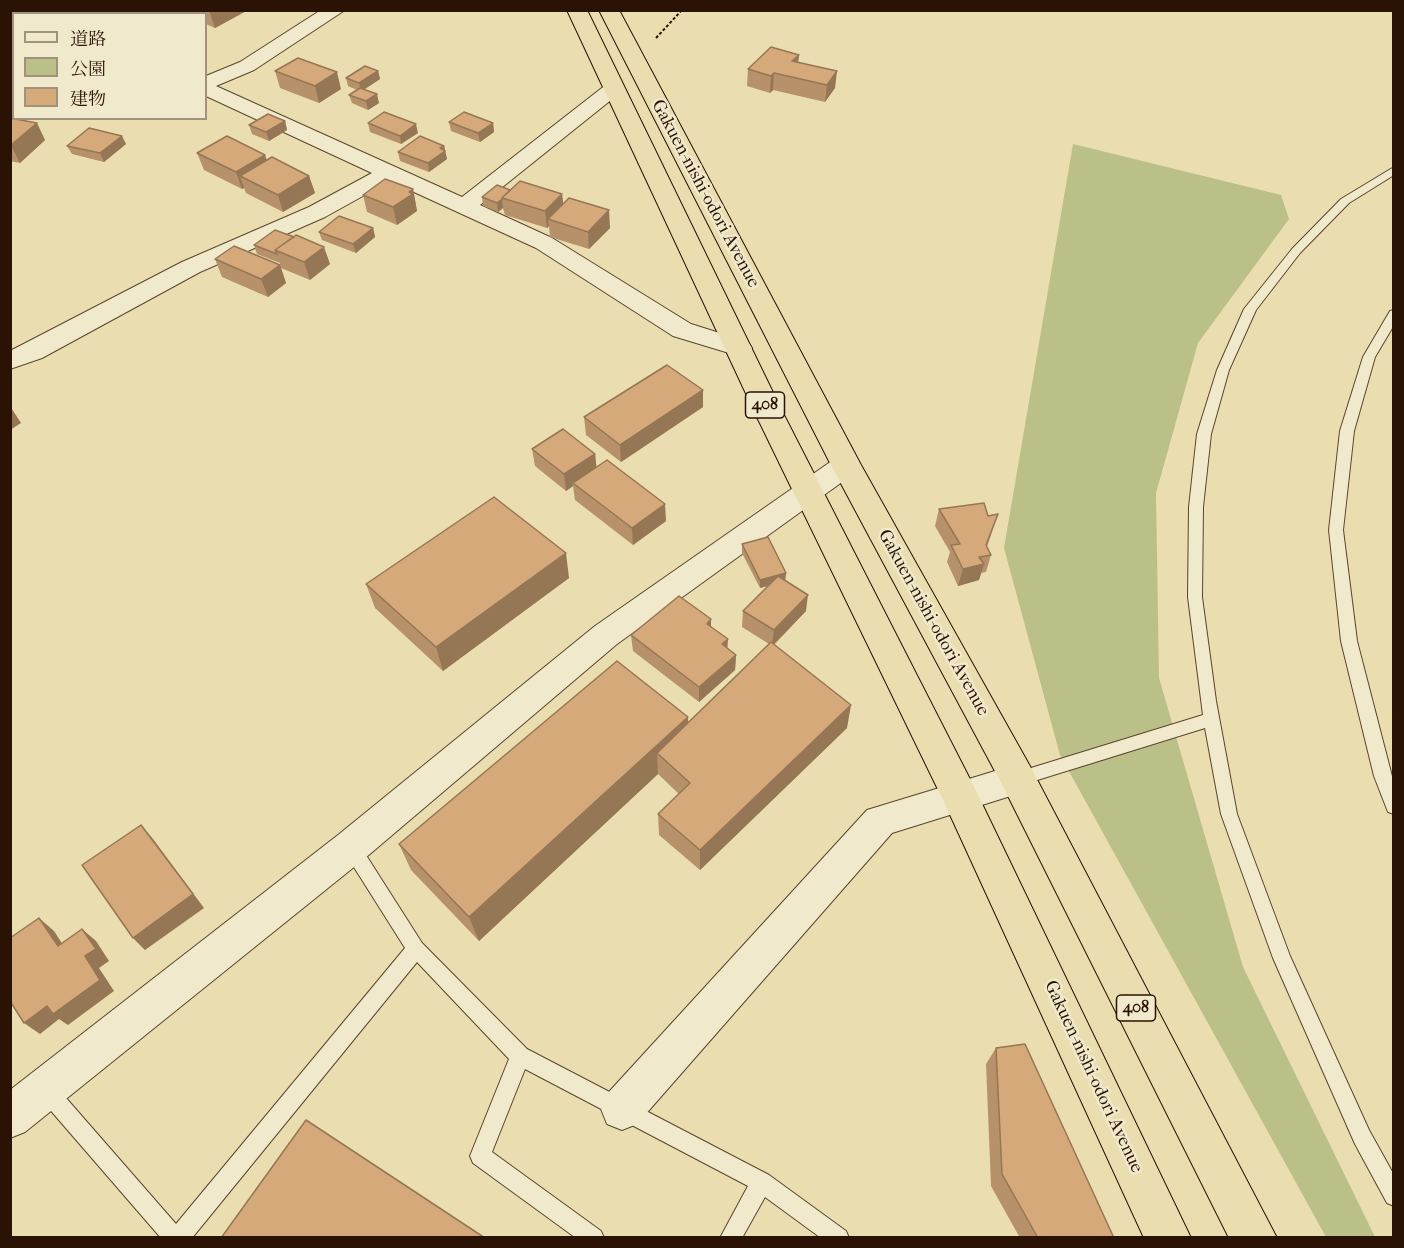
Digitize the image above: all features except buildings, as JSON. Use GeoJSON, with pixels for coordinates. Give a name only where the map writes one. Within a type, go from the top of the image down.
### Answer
{"type":"FeatureCollection","features":[{"type":"Feature","properties":{"kind":"highway","name":"Gakuen-nishi-odori Avenue"},"geometry":{"type":"LineString","coordinates":[[577,10],[808,492],[960,796],[1168,1238]]}},
{"type":"Feature","properties":{"kind":"highway","name":"Gakuen-nishi-odori Avenue"},"geometry":{"type":"LineString","coordinates":[[609,10],[846,465],[1018,779],[1254,1238]]}},
{"type":"Feature","properties":{"kind":"street"},"geometry":{"type":"LineString","coordinates":[[207,83],[247,66],[336,10]]}},
{"type":"Feature","properties":{"kind":"street"},"geometry":{"type":"LineString","coordinates":[[464,207],[614,87]]}},
{"type":"Feature","properties":{"kind":"street"},"geometry":{"type":"LineString","coordinates":[[207,89],[544,243],[682,330],[739,348]]}},
{"type":"Feature","properties":{"kind":"street"},"geometry":{"type":"LineString","coordinates":[[10,361],[33,352],[191,267],[317,212],[390,172]]}},
{"type":"Feature","properties":{"kind":"street"},"geometry":{"type":"LineString","coordinates":[[10,1117],[351,847],[606,635],[846,465]]}},
{"type":"Feature","properties":{"kind":"street"},"geometry":{"type":"LineString","coordinates":[[622,1109],[880,821],[1018,779]]}},
{"type":"Feature","properties":{"kind":"lane"},"geometry":{"type":"LineString","coordinates":[[1394,170],[1345,201],[1296,251],[1250,309],[1222,370],[1203,434],[1196,507],[1195,597],[1211,719],[1229,813],[1282,958],[1362,1137],[1394,1196]]}},
{"type":"Feature","properties":{"kind":"lane"},"geometry":{"type":"LineString","coordinates":[[1394,314],[1369,357],[1347,431],[1336,530],[1349,641],[1382,776],[1394,807]]}},
{"type":"Feature","properties":{"kind":"lane"},"geometry":{"type":"LineString","coordinates":[[1018,779],[1211,719]]}},
{"type":"Feature","properties":{"kind":"lane"},"geometry":{"type":"LineString","coordinates":[[351,847],[416,949],[520,1056],[762,1182],[839,1238]]}},
{"type":"Feature","properties":{"kind":"lane"},"geometry":{"type":"LineString","coordinates":[[46,1090],[177,1238],[416,949]]}},
{"type":"Feature","properties":{"kind":"lane"},"geometry":{"type":"LineString","coordinates":[[520,1056],[480,1156],[594,1238]]}},
{"type":"Feature","properties":{"kind":"lane"},"geometry":{"type":"LineString","coordinates":[[730,1238],[762,1182]]}},
{"type":"Feature","properties":{"kind":"path"},"geometry":{"type":"LineString","coordinates":[[628,47],[650,44],[682,10]]}},
{"type":"Feature","properties":{"kind":"green space"},"geometry":{"type":"Polygon","coordinates":[[[1073,144],[1281,195],[1289,219],[1198,343],[1156,493],[1159,678],[1243,967],[1375,1237],[1326,1237],[1060,755],[1004,548],[1073,144]]]}}]}
